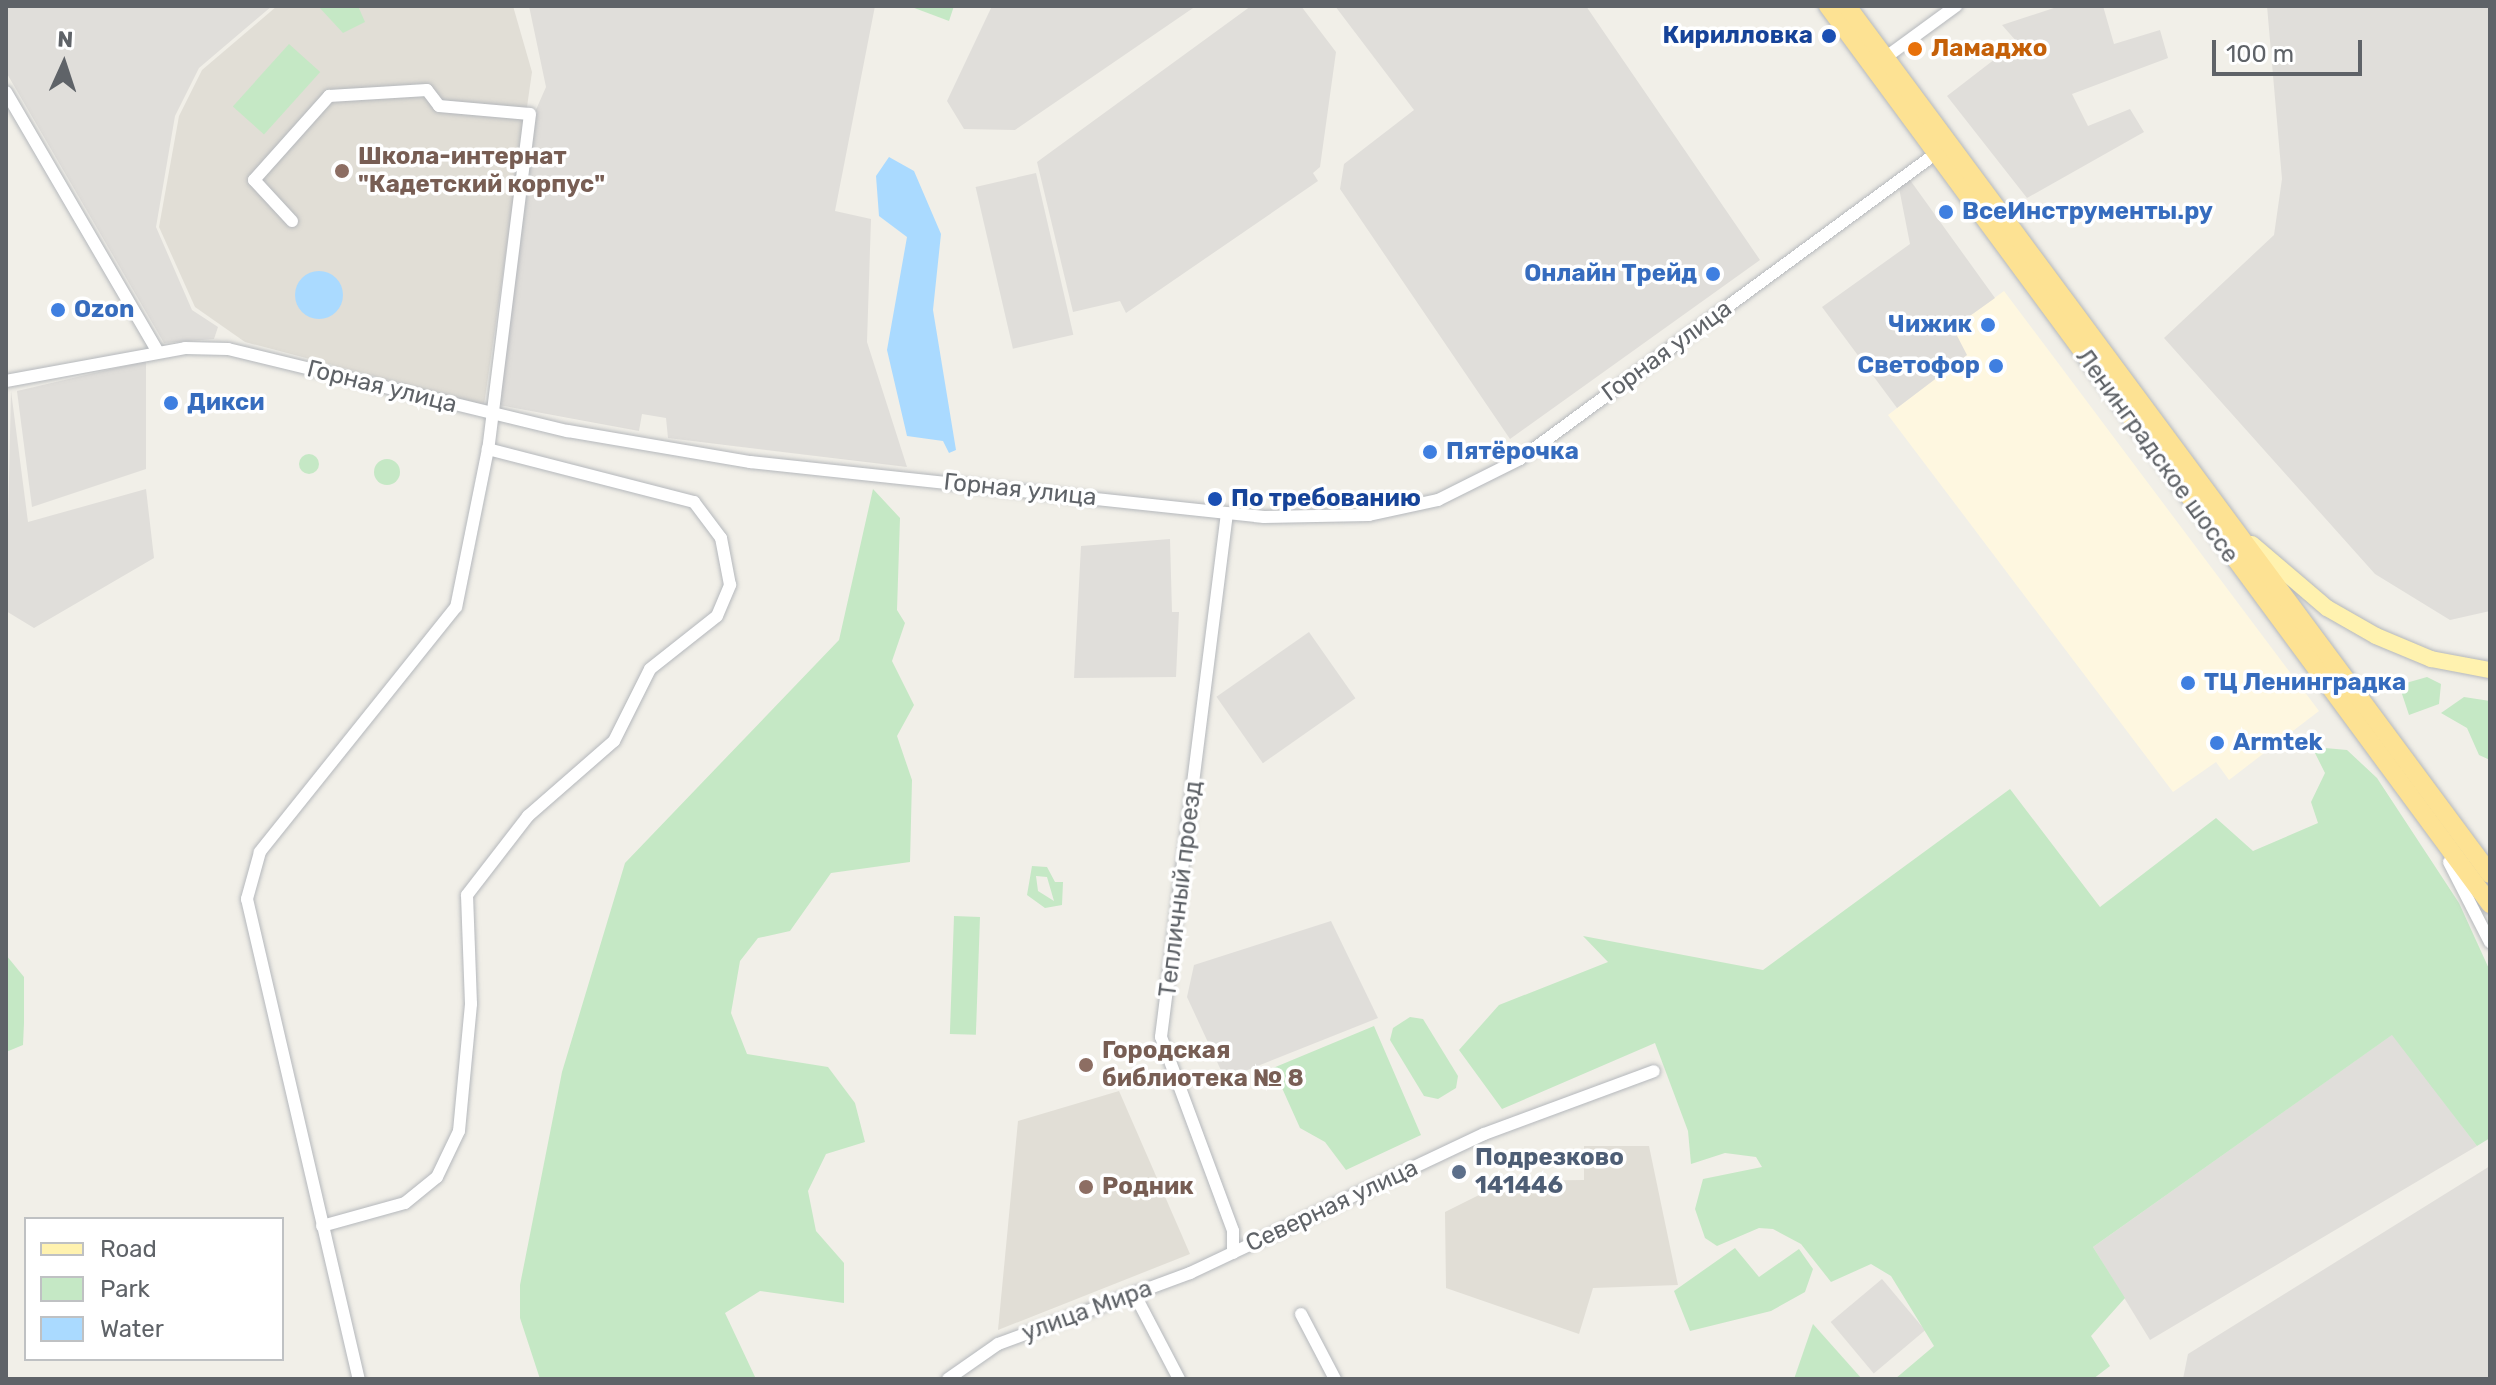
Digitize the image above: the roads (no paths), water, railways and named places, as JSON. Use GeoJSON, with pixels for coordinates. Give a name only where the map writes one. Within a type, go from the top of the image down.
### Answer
{"type":"FeatureCollection","features":[{"type":"Feature","properties":{"kind":"highway","name":"Ленинградское шоссе"},"geometry":{"type":"LineString","coordinates":[[1828,6],[1938,152],[2213,534],[2490,904]]}},
{"type":"Feature","properties":{"kind":"highway","name":"Ленинградское шоссе"},"geometry":{"type":"LineString","coordinates":[[1847,6],[2490,874]]}},
{"type":"Feature","properties":{"kind":"main road"},"geometry":{"type":"LineString","coordinates":[[2230,523],[2309,595],[2376,636],[2431,659],[2490,670]]}},
{"type":"Feature","properties":{"kind":"street"},"geometry":{"type":"LineString","coordinates":[[1886,57],[1956,6]]}},
{"type":"Feature","properties":{"kind":"street"},"geometry":{"type":"LineString","coordinates":[[292,221],[254,180],[329,96],[427,90],[439,106],[530,114],[488,449],[456,607],[251,870],[254,939],[359,1379]]}},
{"type":"Feature","properties":{"kind":"street"},"geometry":{"type":"LineString","coordinates":[[6,92],[158,352]]}},
{"type":"Feature","properties":{"kind":"street","name":"Горная улица"},"geometry":{"type":"LineString","coordinates":[[6,381],[158,352],[228,349],[490,414],[750,462],[1227,513],[1369,515],[1438,500],[1489,478],[1938,152]]}},
{"type":"Feature","properties":{"kind":"street"},"geometry":{"type":"LineString","coordinates":[[322,1226],[405,1203],[437,1177],[459,1131],[471,1004],[467,895],[528,816],[614,741],[650,669],[717,616],[730,585],[721,538],[694,502],[488,449]]}},
{"type":"Feature","properties":{"kind":"street","name":"Тепличный проезд"},"geometry":{"type":"LineString","coordinates":[[1227,513],[1161,1037],[1233,1231],[1233,1253]]}},
{"type":"Feature","properties":{"kind":"street"},"geometry":{"type":"LineString","coordinates":[[2409,798],[2490,942]]}},
{"type":"Feature","properties":{"kind":"street","name":"Северная улица"},"geometry":{"type":"LineString","coordinates":[[1233,1253],[1484,1134],[1654,1071]]}},
{"type":"Feature","properties":{"kind":"street","name":"улица Мира"},"geometry":{"type":"LineString","coordinates":[[948,1379],[998,1344],[1233,1253]]}},
{"type":"Feature","properties":{"kind":"street"},"geometry":{"type":"LineString","coordinates":[[1134,1293],[1179,1379]]}},
{"type":"Feature","properties":{"kind":"street"},"geometry":{"type":"LineString","coordinates":[[1301,1314],[1335,1379]]}},
{"type":"Feature","properties":{"kind":"water"},"geometry":{"type":"Polygon","coordinates":[[[889,157],[914,171],[941,234],[933,310],[956,450],[949,453],[943,441],[907,436],[887,350],[907,237],[879,216],[876,176],[889,157]]]}},
{"type":"Feature","properties":{"kind":"water"},"geometry":{"type":"Polygon","coordinates":[[[319,271],[336,278],[343,295],[336,312],[319,319],[302,312],[295,295],[302,278],[319,271]]]}},
{"type":"Feature","properties":{"kind":"place","name":"Кирилловка"},"geometry":{"type":"Point","coordinates":[1829,36]}},
{"type":"Feature","properties":{"kind":"place","name":"Ламаджо"},"geometry":{"type":"Point","coordinates":[1915,49]}},
{"type":"Feature","properties":{"kind":"place","name":"Школа-интернат \"Кадетский корпус\""},"geometry":{"type":"Point","coordinates":[342,171]}},
{"type":"Feature","properties":{"kind":"place","name":"ВсеИнструменты.ру"},"geometry":{"type":"Point","coordinates":[1946,212]}},
{"type":"Feature","properties":{"kind":"place","name":"Онлайн Трейд"},"geometry":{"type":"Point","coordinates":[1713,274]}},
{"type":"Feature","properties":{"kind":"place","name":"Ozon"},"geometry":{"type":"Point","coordinates":[58,310]}},
{"type":"Feature","properties":{"kind":"place","name":"Чижик"},"geometry":{"type":"Point","coordinates":[1988,325]}},
{"type":"Feature","properties":{"kind":"place","name":"Светофор"},"geometry":{"type":"Point","coordinates":[1996,366]}},
{"type":"Feature","properties":{"kind":"place","name":"Дикси"},"geometry":{"type":"Point","coordinates":[171,403]}},
{"type":"Feature","properties":{"kind":"place","name":"Пятёрочка"},"geometry":{"type":"Point","coordinates":[1430,452]}},
{"type":"Feature","properties":{"kind":"place","name":"По требованию"},"geometry":{"type":"Point","coordinates":[1215,499]}},
{"type":"Feature","properties":{"kind":"place","name":"ТЦ Ленинградка"},"geometry":{"type":"Point","coordinates":[2188,683]}},
{"type":"Feature","properties":{"kind":"place","name":"Armtek"},"geometry":{"type":"Point","coordinates":[2217,743]}},
{"type":"Feature","properties":{"kind":"place","name":"Городская библиотека № 8"},"geometry":{"type":"Point","coordinates":[1086,1065]}},
{"type":"Feature","properties":{"kind":"place","name":"Подрезково 141446"},"geometry":{"type":"Point","coordinates":[1459,1172]}},
{"type":"Feature","properties":{"kind":"place","name":"Родник"},"geometry":{"type":"Point","coordinates":[1086,1187]}}]}
